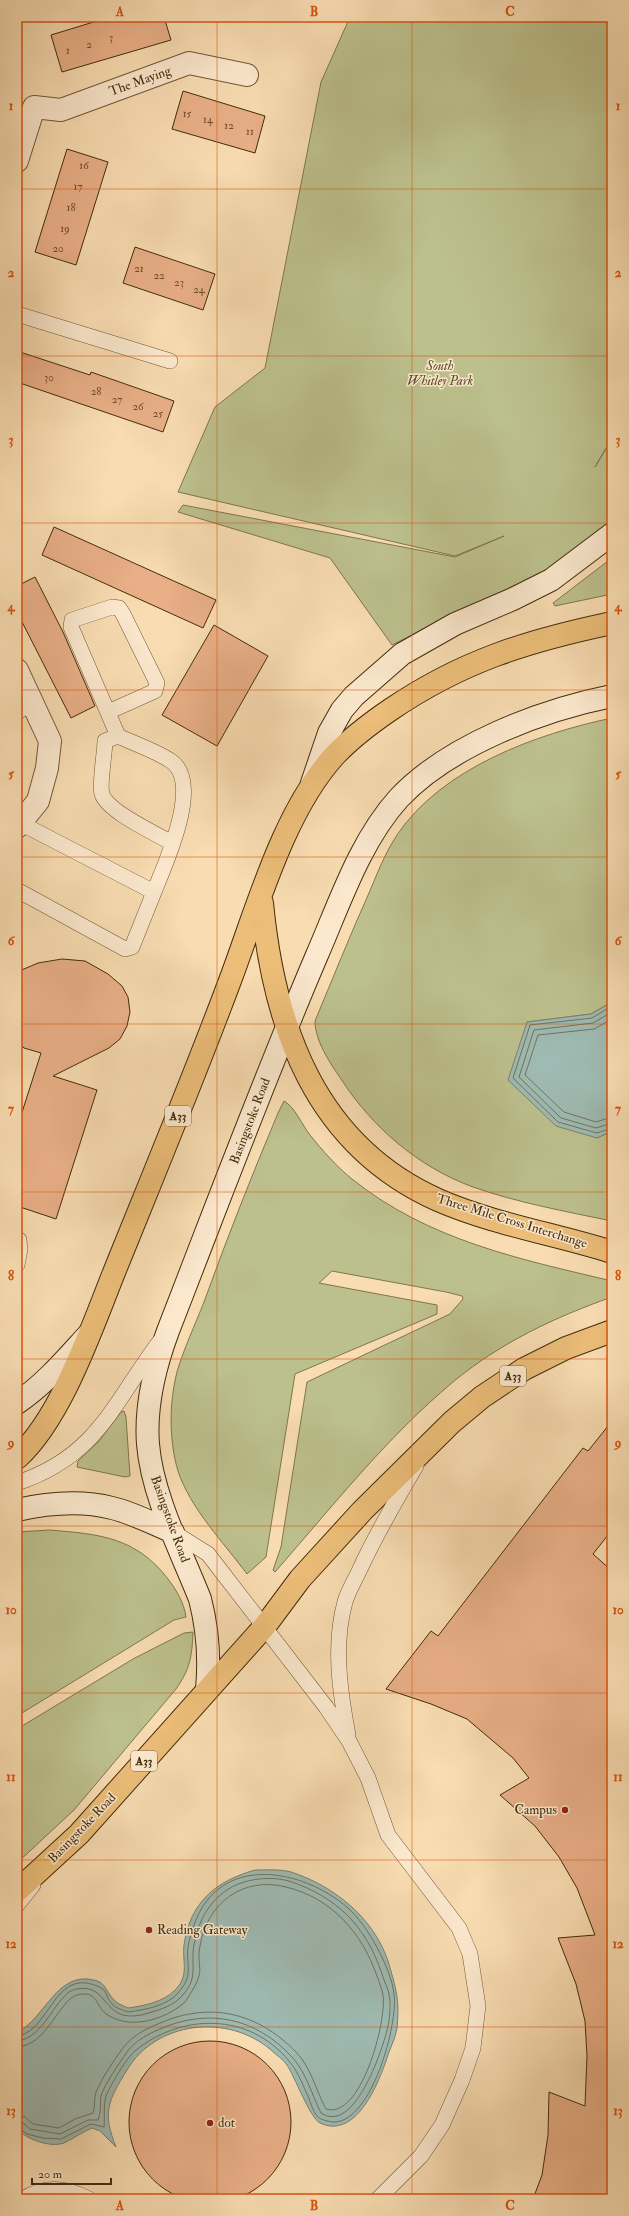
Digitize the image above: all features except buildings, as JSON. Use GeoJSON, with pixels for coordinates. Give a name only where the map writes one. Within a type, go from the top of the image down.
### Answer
{"type":"FeatureCollection","features":[{"type":"Feature","properties":{"kind":"highway","name":"Three Mile Cross Interchange"},"geometry":{"type":"LineString","coordinates":[[612,623],[560,634],[495,654],[446,675],[404,700],[367,727],[336,754],[312,784],[289,828],[261,898],[271,971],[286,1027],[300,1065],[329,1112],[372,1158],[391,1174],[414,1188],[439,1200],[498,1220],[612,1252]]}},
{"type":"Feature","properties":{"kind":"highway","name":"A33"},"geometry":{"type":"LineString","coordinates":[[19,1455],[46,1423],[90,1332],[191,1082],[261,898]]}},
{"type":"Feature","properties":{"kind":"highway","name":"Basingstoke Road"},"geometry":{"type":"LineString","coordinates":[[17,1890],[57,1856],[127,1782],[207,1689],[265,1626],[305,1573],[362,1511],[429,1444],[482,1397],[524,1369],[566,1348],[612,1331]]}},
{"type":"Feature","properties":{"kind":"main road","name":"The Maying"},"geometry":{"type":"LineString","coordinates":[[17,161],[25,105],[61,110],[189,63],[247,75]]}},
{"type":"Feature","properties":{"kind":"main road"},"geometry":{"type":"LineString","coordinates":[[312,784],[328,733],[342,710],[354,696],[402,654],[455,624],[514,599],[551,580],[612,534]]}},
{"type":"Feature","properties":{"kind":"main road"},"geometry":{"type":"LineString","coordinates":[[17,670],[25,707],[50,741],[47,768],[38,801],[19,825]]}},
{"type":"Feature","properties":{"kind":"main road","name":"Basingstoke Road"},"geometry":{"type":"LineString","coordinates":[[207,1689],[209,1644],[205,1617],[200,1599],[156,1483],[148,1444],[148,1418],[154,1375],[168,1331],[286,1027],[344,894],[373,832],[400,797],[440,766],[508,727],[551,710],[612,696]]}},
{"type":"Feature","properties":{"kind":"main road"},"geometry":{"type":"LineString","coordinates":[[17,1403],[32,1393],[90,1332]]}},
{"type":"Feature","properties":{"kind":"main road"},"geometry":{"type":"LineString","coordinates":[[17,1510],[56,1503],[92,1505],[113,1508],[174,1532]]}},
{"type":"Feature","properties":{"kind":"lane"},"geometry":{"type":"LineString","coordinates":[[17,314],[170,361]]}},
{"type":"Feature","properties":{"kind":"lane"},"geometry":{"type":"LineString","coordinates":[[17,890],[125,949],[132,947],[177,831],[184,788],[182,774],[172,762],[118,736],[71,627],[72,620],[112,607],[119,608],[123,614],[157,683],[155,691],[108,712]]}},
{"type":"Feature","properties":{"kind":"lane"},"geometry":{"type":"LineString","coordinates":[[589,628],[612,634]]}},
{"type":"Feature","properties":{"kind":"lane"},"geometry":{"type":"LineString","coordinates":[[118,736],[105,741],[102,792],[106,801],[115,809],[172,843]]}},
{"type":"Feature","properties":{"kind":"lane"},"geometry":{"type":"LineString","coordinates":[[19,825],[154,892]]}},
{"type":"Feature","properties":{"kind":"lane"},"geometry":{"type":"LineString","coordinates":[[17,1239],[19,1240],[20,1249],[17,1265]]}},
{"type":"Feature","properties":{"kind":"lane"},"geometry":{"type":"LineString","coordinates":[[17,1483],[61,1463],[93,1436],[115,1408],[138,1370],[168,1331]]}},
{"type":"Feature","properties":{"kind":"lane"},"geometry":{"type":"LineString","coordinates":[[349,1741],[340,1692],[339,1663],[341,1619],[345,1601],[379,1530],[429,1444]]}},
{"type":"Feature","properties":{"kind":"lane"},"geometry":{"type":"LineString","coordinates":[[174,1532],[208,1554],[265,1626],[349,1741],[368,1778],[388,1835],[459,1928],[470,1954],[478,2006],[473,2048],[442,2125],[421,2156],[378,2199]]}},
{"type":"Feature","properties":{"kind":"lane"},"geometry":{"type":"LineString","coordinates":[[17,1905],[57,1856]]}},
{"type":"Feature","properties":{"kind":"lane"},"geometry":{"type":"LineString","coordinates":[[23,2199],[34,2192],[54,2188],[74,2191],[89,2199]]}},
{"type":"Feature","properties":{"kind":"green space","name":"South Whitley Park"},"geometry":{"type":"Polygon","coordinates":[[[350,17],[612,17],[612,438],[595,467],[612,439],[612,524],[550,574],[458,612],[392,645],[330,558],[178,512],[183,505],[455,557],[504,536],[455,556],[178,492],[215,407],[265,368],[321,82],[350,17]]]}},
{"type":"Feature","properties":{"kind":"green space"},"geometry":{"type":"Polygon","coordinates":[[[612,558],[612,594],[555,606],[553,603],[612,558]]]}},
{"type":"Feature","properties":{"kind":"green space"},"geometry":{"type":"Polygon","coordinates":[[[612,718],[612,1002],[591,1014],[527,1022],[597,1138],[612,1131],[612,1221],[542,1206],[473,1187],[453,1179],[415,1157],[382,1129],[353,1097],[332,1066],[320,1044],[315,1021],[385,856],[397,835],[416,811],[439,791],[465,773],[493,757],[522,744],[583,725],[612,718]]]}},
{"type":"Feature","properties":{"kind":"green space"},"geometry":{"type":"Polygon","coordinates":[[[284,1101],[292,1107],[310,1135],[335,1164],[352,1179],[381,1200],[412,1218],[476,1245],[543,1264],[612,1281],[612,1297],[570,1313],[529,1332],[490,1355],[453,1382],[429,1403],[383,1449],[275,1572],[273,1570],[281,1547],[307,1382],[450,1314],[463,1299],[462,1296],[446,1292],[332,1271],[319,1283],[437,1305],[437,1314],[295,1374],[266,1557],[247,1574],[208,1525],[183,1485],[178,1471],[173,1447],[171,1409],[174,1384],[183,1354],[249,1183],[284,1101]]]}},
{"type":"Feature","properties":{"kind":"green space"},"geometry":{"type":"Polygon","coordinates":[[[124,1411],[126,1417],[130,1476],[125,1477],[77,1467],[78,1461],[99,1441],[121,1412],[124,1411]]]}},
{"type":"Feature","properties":{"kind":"green space"},"geometry":{"type":"Polygon","coordinates":[[[49,1530],[100,1536],[115,1540],[143,1554],[156,1565],[168,1579],[182,1602],[186,1617],[174,1620],[17,1716],[17,1532],[49,1530]]]}},
{"type":"Feature","properties":{"kind":"green space"},"geometry":{"type":"Polygon","coordinates":[[[193,1632],[192,1649],[187,1669],[176,1689],[74,1810],[17,1863],[17,1729],[133,1659],[184,1633],[193,1632]]]}},
{"type":"Feature","properties":{"kind":"water"},"geometry":{"type":"Polygon","coordinates":[[[612,1002],[612,1131],[597,1138],[556,1126],[508,1080],[527,1022],[591,1014],[612,1002]]]}},
{"type":"Feature","properties":{"kind":"water"},"geometry":{"type":"Polygon","coordinates":[[[255,1870],[287,1871],[307,1878],[322,1886],[350,1905],[362,1917],[373,1930],[381,1945],[388,1961],[395,1987],[398,2002],[398,2018],[395,2037],[374,2090],[366,2104],[346,2123],[334,2126],[320,2123],[316,2120],[307,2106],[287,2065],[271,2050],[254,2038],[234,2031],[214,2027],[194,2028],[174,2032],[156,2041],[140,2054],[127,2070],[115,2090],[109,2107],[109,2125],[116,2147],[100,2131],[92,2128],[64,2143],[58,2144],[39,2142],[21,2133],[17,2129],[17,2033],[36,2017],[52,1997],[61,1989],[70,1982],[81,1979],[98,1981],[104,1986],[115,2001],[128,2008],[152,2003],[169,1995],[179,1985],[184,1975],[184,1945],[187,1930],[199,1905],[217,1887],[228,1880],[255,1870]]]}},
{"type":"Feature","properties":{"kind":"place","name":"Campus"},"geometry":{"type":"Point","coordinates":[565,1810]}},
{"type":"Feature","properties":{"kind":"place","name":"Reading Gateway"},"geometry":{"type":"Point","coordinates":[149,1930]}},
{"type":"Feature","properties":{"kind":"place","name":"dot"},"geometry":{"type":"Point","coordinates":[210,2123]}}]}
